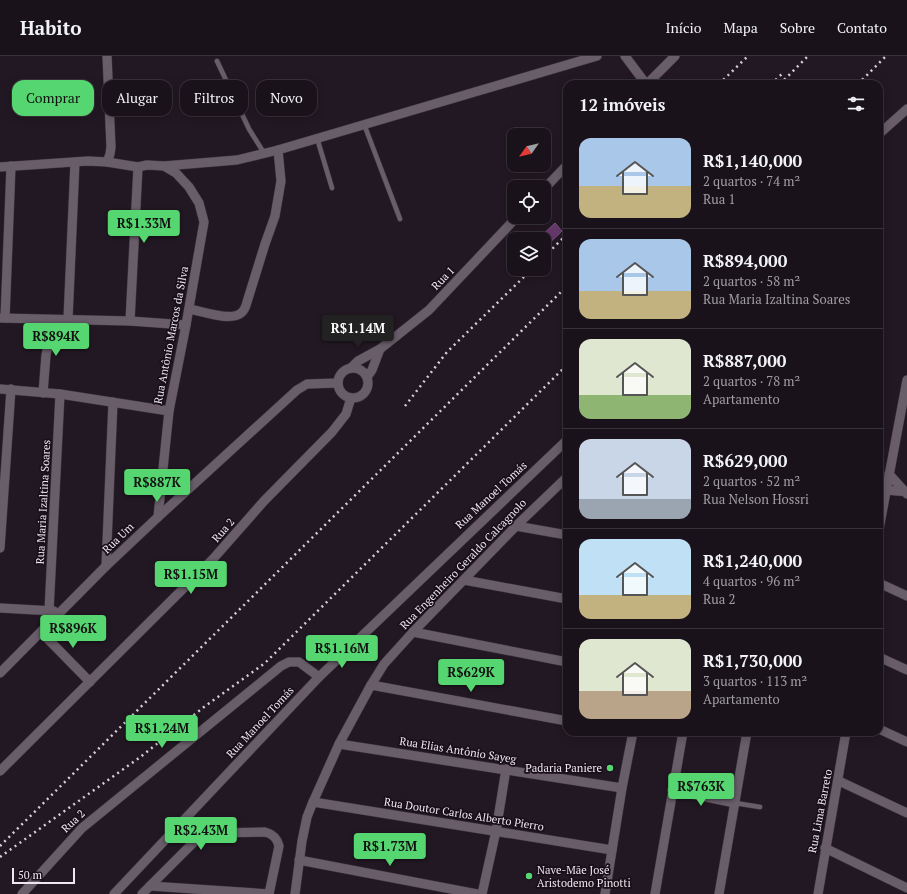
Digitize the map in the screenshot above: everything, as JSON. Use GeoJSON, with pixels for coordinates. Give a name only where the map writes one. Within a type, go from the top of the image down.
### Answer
{"type":"FeatureCollection","features":[{"type":"Feature","properties":{"kind":"street"},"geometry":{"type":"LineString","coordinates":[[107,56],[111,148],[107,162]]}},
{"type":"Feature","properties":{"kind":"street"},"geometry":{"type":"LineString","coordinates":[[625,56],[643,80]]}},
{"type":"Feature","properties":{"kind":"street"},"geometry":{"type":"LineString","coordinates":[[650,80],[675,56]]}},
{"type":"Feature","properties":{"kind":"street"},"geometry":{"type":"LineString","coordinates":[[0,167],[75,162],[107,162],[142,166],[164,166],[238,160],[278,150],[596,57]]}},
{"type":"Feature","properties":{"kind":"street"},"geometry":{"type":"LineString","coordinates":[[883,130],[907,109]]}},
{"type":"Feature","properties":{"kind":"street"},"geometry":{"type":"LineString","coordinates":[[189,309],[231,318],[241,313],[243,310],[247,302],[275,216],[280,181],[278,150]]}},
{"type":"Feature","properties":{"kind":"street"},"geometry":{"type":"LineString","coordinates":[[68,319],[75,162]]}},
{"type":"Feature","properties":{"kind":"street"},"geometry":{"type":"LineString","coordinates":[[12,166],[3,318],[130,321],[186,325]]}},
{"type":"Feature","properties":{"kind":"street"},"geometry":{"type":"LineString","coordinates":[[130,321],[142,166]]}},
{"type":"Feature","properties":{"kind":"street","name":"Rua Antônio Marcos da Silva"},"geometry":{"type":"LineString","coordinates":[[158,516],[169,411],[204,222],[199,202],[176,173],[164,166]]}},
{"type":"Feature","properties":{"kind":"street"},"geometry":{"type":"LineString","coordinates":[[551,182],[563,170]]}},
{"type":"Feature","properties":{"kind":"street","name":"Rua 1"},"geometry":{"type":"LineString","coordinates":[[350,368],[358,361],[380,349],[429,310],[511,224]]}},
{"type":"Feature","properties":{"kind":"street"},"geometry":{"type":"LineString","coordinates":[[43,393],[46,355],[54,320]]}},
{"type":"Feature","properties":{"kind":"street"},"geometry":{"type":"LineString","coordinates":[[367,377],[372,370],[380,349]]}},
{"type":"Feature","properties":{"kind":"street"},"geometry":{"type":"LineString","coordinates":[[350,368],[357,368],[367,377],[368,385],[365,392],[358,397],[350,398],[342,393],[338,383],[340,376],[344,371],[350,368]]}},
{"type":"Feature","properties":{"kind":"street"},"geometry":{"type":"LineString","coordinates":[[883,488],[889,474],[897,435],[904,427],[907,380]]}},
{"type":"Feature","properties":{"kind":"street","name":"Rua Um"},"geometry":{"type":"LineString","coordinates":[[0,672],[158,516],[301,387],[307,384],[338,383]]}},
{"type":"Feature","properties":{"kind":"street"},"geometry":{"type":"LineString","coordinates":[[0,389],[60,394],[169,411]]}},
{"type":"Feature","properties":{"kind":"street"},"geometry":{"type":"LineString","coordinates":[[0,548],[11,389]]}},
{"type":"Feature","properties":{"kind":"street","name":"Rua Maria Izaltina Soares"},"geometry":{"type":"LineString","coordinates":[[49,611],[60,394]]}},
{"type":"Feature","properties":{"kind":"street","name":"Rua 2"},"geometry":{"type":"LineString","coordinates":[[0,772],[213,559],[264,500],[332,432],[346,414],[350,398]]}},
{"type":"Feature","properties":{"kind":"street"},"geometry":{"type":"LineString","coordinates":[[106,566],[113,402]]}},
{"type":"Feature","properties":{"kind":"street","name":"Rua Manoel Tomás"},"geometry":{"type":"LineString","coordinates":[[114,894],[319,676],[563,444]]}},
{"type":"Feature","properties":{"kind":"street"},"geometry":{"type":"LineString","coordinates":[[889,474],[905,493]]}},
{"type":"Feature","properties":{"kind":"street","name":"Rua Engenheiro Geraldo Calcagnolo"},"geometry":{"type":"LineString","coordinates":[[295,894],[304,831],[313,802],[338,744],[384,664],[516,526],[563,481]]}},
{"type":"Feature","properties":{"kind":"street"},"geometry":{"type":"LineString","coordinates":[[883,490],[905,493]]}},
{"type":"Feature","properties":{"kind":"street"},"geometry":{"type":"LineString","coordinates":[[516,526],[563,534]]}},
{"type":"Feature","properties":{"kind":"street"},"geometry":{"type":"LineString","coordinates":[[464,580],[563,598]]}},
{"type":"Feature","properties":{"kind":"street"},"geometry":{"type":"LineString","coordinates":[[883,585],[907,596]]}},
{"type":"Feature","properties":{"kind":"street"},"geometry":{"type":"LineString","coordinates":[[0,608],[60,612]]}},
{"type":"Feature","properties":{"kind":"street"},"geometry":{"type":"LineString","coordinates":[[41,632],[90,682]]}},
{"type":"Feature","properties":{"kind":"street"},"geometry":{"type":"LineString","coordinates":[[413,632],[563,661]]}},
{"type":"Feature","properties":{"kind":"street"},"geometry":{"type":"LineString","coordinates":[[883,659],[907,670]]}},
{"type":"Feature","properties":{"kind":"street","name":"Rua 2"},"geometry":{"type":"LineString","coordinates":[[22,894],[82,828],[281,666],[288,662],[299,662],[319,676]]}},
{"type":"Feature","properties":{"kind":"street"},"geometry":{"type":"LineString","coordinates":[[371,685],[563,720]]}},
{"type":"Feature","properties":{"kind":"street"},"geometry":{"type":"LineString","coordinates":[[883,731],[907,742]]}},
{"type":"Feature","properties":{"kind":"street"},"geometry":{"type":"LineString","coordinates":[[605,894],[629,736]]}},
{"type":"Feature","properties":{"kind":"street"},"geometry":{"type":"LineString","coordinates":[[655,894],[682,736]]}},
{"type":"Feature","properties":{"kind":"street"},"geometry":{"type":"LineString","coordinates":[[719,894],[746,736]]}},
{"type":"Feature","properties":{"kind":"street","name":"Rua Lima Barreto"},"geometry":{"type":"LineString","coordinates":[[818,894],[825,848],[839,781],[845,736]]}},
{"type":"Feature","properties":{"kind":"street","name":"Rua Elias Antônio Sayeg"},"geometry":{"type":"LineString","coordinates":[[338,744],[622,788]]}},
{"type":"Feature","properties":{"kind":"street"},"geometry":{"type":"LineString","coordinates":[[482,894],[496,831],[506,769]]}},
{"type":"Feature","properties":{"kind":"street"},"geometry":{"type":"LineString","coordinates":[[839,781],[907,813]]}},
{"type":"Feature","properties":{"kind":"street"},"geometry":{"type":"LineString","coordinates":[[672,790],[735,803]]}},
{"type":"Feature","properties":{"kind":"street","name":"Rua Doutor Carlos Alberto Pierro"},"geometry":{"type":"LineString","coordinates":[[313,802],[612,850]]}},
{"type":"Feature","properties":{"kind":"street"},"geometry":{"type":"LineString","coordinates":[[142,894],[150,886],[196,840],[204,835],[211,833],[265,832],[272,834],[277,839],[279,846],[269,894],[150,886]]}},
{"type":"Feature","properties":{"kind":"street"},"geometry":{"type":"LineString","coordinates":[[825,848],[907,888]]}},
{"type":"Feature","properties":{"kind":"street"},"geometry":{"type":"LineString","coordinates":[[299,860],[477,894]]}},
{"type":"Feature","properties":{"kind":"lane"},"geometry":{"type":"LineString","coordinates":[[217,61],[249,129],[264,153]]}},
{"type":"Feature","properties":{"kind":"lane"},"geometry":{"type":"LineString","coordinates":[[364,124],[400,219]]}},
{"type":"Feature","properties":{"kind":"lane"},"geometry":{"type":"LineString","coordinates":[[317,138],[332,188]]}},
{"type":"Feature","properties":{"kind":"lane"},"geometry":{"type":"LineString","coordinates":[[735,803],[760,807]]}},
{"type":"Feature","properties":{"kind":"building"},"geometry":{"type":"Polygon","coordinates":[[[555,223],[562,231],[551,241],[551,232],[545,232],[555,223]]]}},
{"type":"Feature","properties":{"kind":"railway"},"geometry":{"type":"LineString","coordinates":[[723,80],[748,56]]}},
{"type":"Feature","properties":{"kind":"railway"},"geometry":{"type":"LineString","coordinates":[[784,80],[808,56]]}},
{"type":"Feature","properties":{"kind":"railway"},"geometry":{"type":"LineString","coordinates":[[862,80],[886,56]]}},
{"type":"Feature","properties":{"kind":"railway"},"geometry":{"type":"LineString","coordinates":[[775,80],[783,73]]}},
{"type":"Feature","properties":{"kind":"railway"},"geometry":{"type":"LineString","coordinates":[[551,250],[563,238]]}},
{"type":"Feature","properties":{"kind":"railway"},"geometry":{"type":"LineString","coordinates":[[405,406],[447,352],[525,276]]}},
{"type":"Feature","properties":{"kind":"railway"},"geometry":{"type":"LineString","coordinates":[[0,846],[563,290]]}},
{"type":"Feature","properties":{"kind":"railway"},"geometry":{"type":"LineString","coordinates":[[0,857],[139,758],[204,707],[265,663],[563,369]]}},
{"type":"Feature","properties":{"kind":"place","name":"Padaria Paniere"},"geometry":{"type":"Point","coordinates":[610,768]}},
{"type":"Feature","properties":{"kind":"place","name":"Nave-Mãe José Aristodemo Pinotti"},"geometry":{"type":"Point","coordinates":[529,876]}}]}
